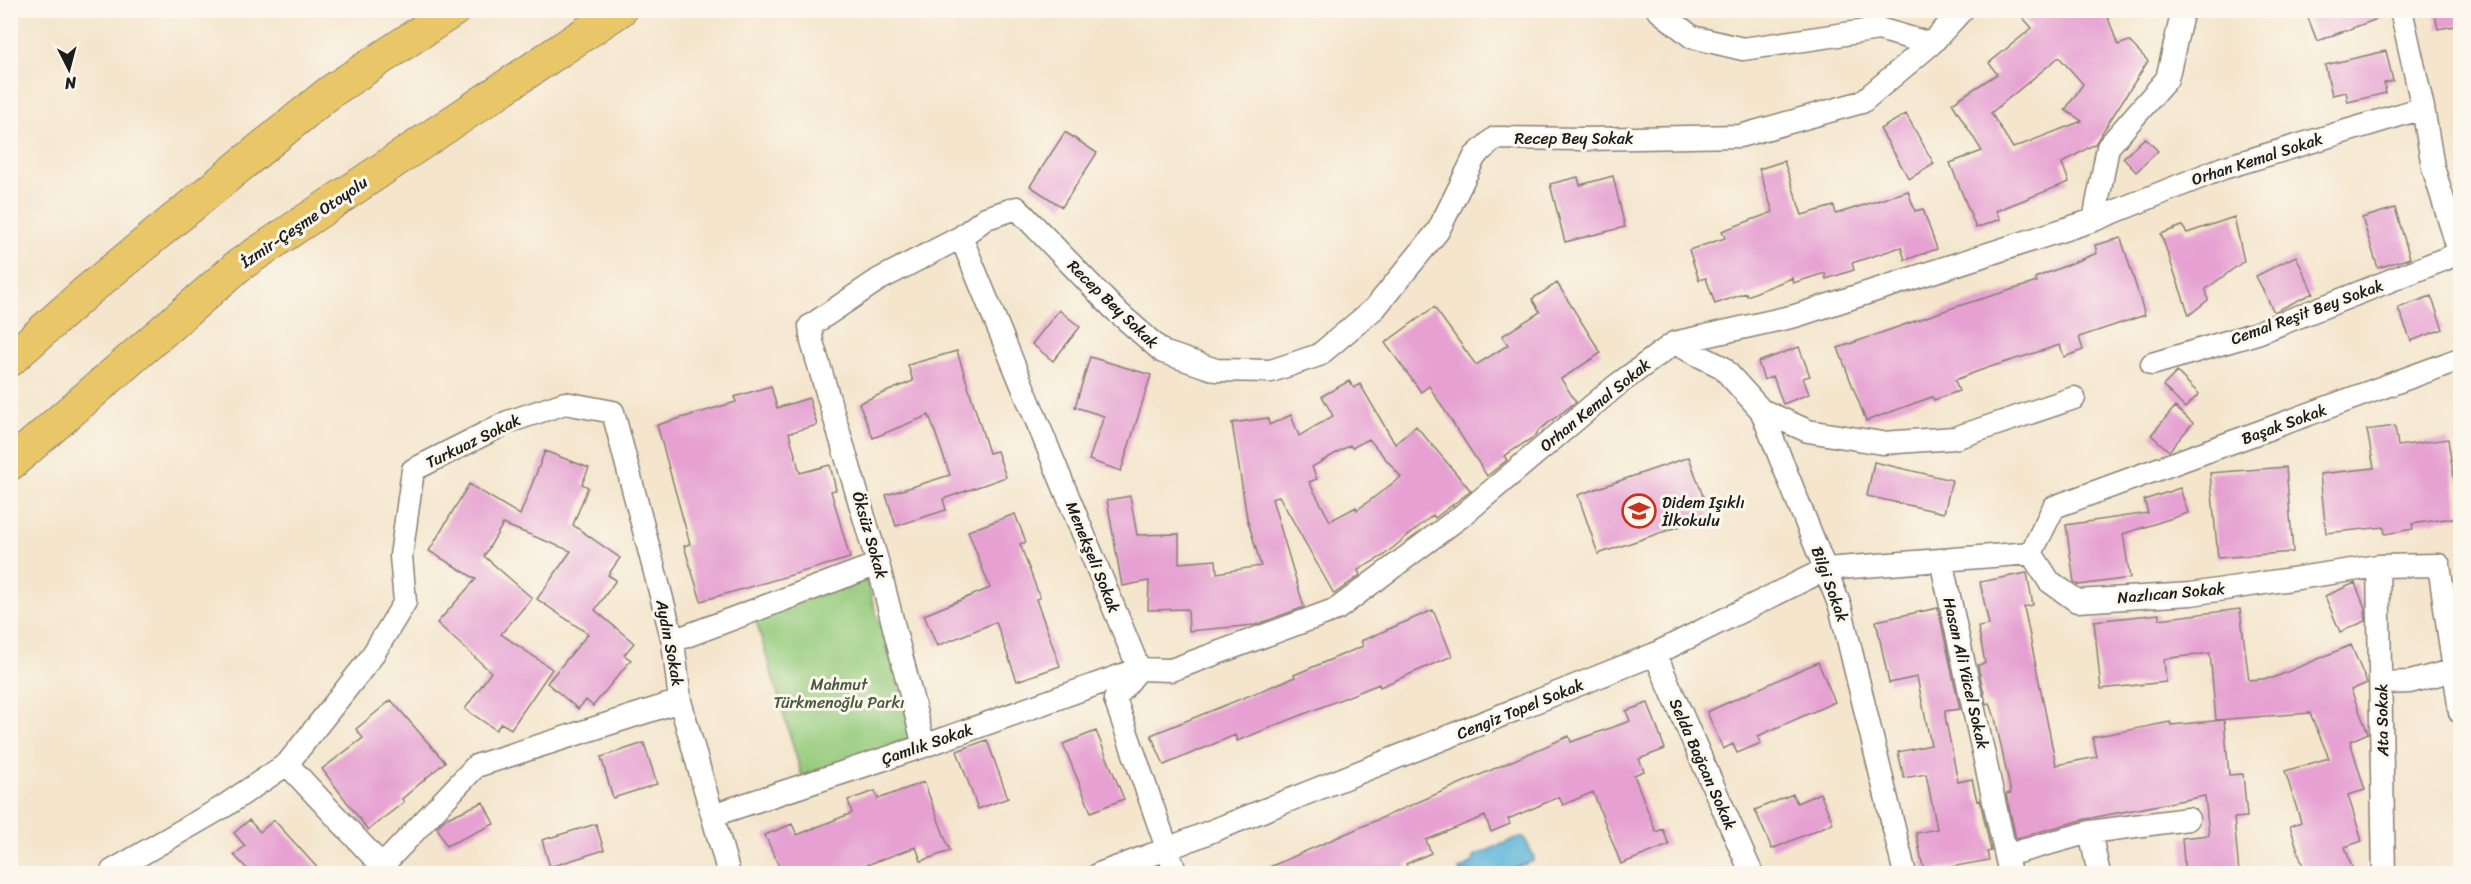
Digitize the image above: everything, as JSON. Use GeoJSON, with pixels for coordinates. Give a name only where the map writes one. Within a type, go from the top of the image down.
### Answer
{"type":"FeatureCollection","features":[{"type":"Feature","properties":{"kind":"highway"},"geometry":{"type":"LineString","coordinates":[[10,360],[86,292],[330,92],[454,10]]}},
{"type":"Feature","properties":{"kind":"highway","name":"İzmir-Çeşme Otoyolu"},"geometry":{"type":"LineString","coordinates":[[10,464],[238,266],[620,10]]}},
{"type":"Feature","properties":{"kind":"street"},"geometry":{"type":"LineString","coordinates":[[1658,10],[1692,38],[1743,49],[1879,29],[1931,44]]}},
{"type":"Feature","properties":{"kind":"street","name":"Recep Bey Sokak"},"geometry":{"type":"LineString","coordinates":[[810,326],[878,280],[961,237],[986,218],[1017,208],[1113,308],[1163,352],[1216,370],[1271,371],[1319,355],[1375,308],[1438,231],[1475,156],[1496,138],[1585,140],[1740,136],[1862,102],[1931,44],[1962,10]]}},
{"type":"Feature","properties":{"kind":"street"},"geometry":{"type":"LineString","coordinates":[[2094,220],[2108,147],[2167,79],[2183,10]]}},
{"type":"Feature","properties":{"kind":"street"},"geometry":{"type":"LineString","coordinates":[[2401,10],[2423,108],[2433,167],[2460,254]]}},
{"type":"Feature","properties":{"kind":"street","name":"Orhan Kemal Sokak"},"geometry":{"type":"LineString","coordinates":[[1139,669],[1171,670],[1337,609],[1464,514],[1617,386],[1674,343],[1795,316],[2094,220],[2223,168],[2423,108]]}},
{"type":"Feature","properties":{"kind":"street","name":"Menekşeli Sokak"},"geometry":{"type":"LineString","coordinates":[[961,237],[1139,669]]}},
{"type":"Feature","properties":{"kind":"street","name":"Cemal Reşit Bey Sokak"},"geometry":{"type":"LineString","coordinates":[[2152,364],[2257,333],[2460,254]]}},
{"type":"Feature","properties":{"kind":"street","name":"Öksüz Sokak"},"geometry":{"type":"LineString","coordinates":[[810,326],[812,342],[878,564],[924,746]]}},
{"type":"Feature","properties":{"kind":"street","name":"Bilgi Sokak"},"geometry":{"type":"LineString","coordinates":[[1674,343],[1722,367],[1761,410],[1840,606],[1905,873]]}},
{"type":"Feature","properties":{"kind":"street","name":"Başak Sokak"},"geometry":{"type":"LineString","coordinates":[[2031,554],[2054,507],[2460,359]]}},
{"type":"Feature","properties":{"kind":"street"},"geometry":{"type":"LineString","coordinates":[[1761,410],[1808,431],[1882,443],[1955,438],[2074,398]]}},
{"type":"Feature","properties":{"kind":"street","name":"Turkuaz Sokak"},"geometry":{"type":"LineString","coordinates":[[111,871],[223,807],[287,764],[370,659],[405,602],[401,556],[413,470],[508,422],[565,403],[613,412]]}},
{"type":"Feature","properties":{"kind":"street","name":"Aydın Sokak"},"geometry":{"type":"LineString","coordinates":[[613,412],[673,642],[680,701],[729,873]]}},
{"type":"Feature","properties":{"kind":"street"},"geometry":{"type":"LineString","coordinates":[[1941,560],[2031,554]]}},
{"type":"Feature","properties":{"kind":"street","name":"Nazlıcan Sokak"},"geometry":{"type":"LineString","coordinates":[[2031,554],[2049,581],[2078,601],[2191,594],[2378,566],[2439,565],[2454,670]]}},
{"type":"Feature","properties":{"kind":"street","name":"Cengiz Topel Sokak"},"geometry":{"type":"LineString","coordinates":[[1099,873],[1167,849],[1655,654],[1826,569],[1941,560]]}},
{"type":"Feature","properties":{"kind":"street","name":"Hasan Ali Yücel Sokak"},"geometry":{"type":"LineString","coordinates":[[1941,560],[2008,864]]}},
{"type":"Feature","properties":{"kind":"street"},"geometry":{"type":"LineString","coordinates":[[673,642],[878,564]]}},
{"type":"Feature","properties":{"kind":"street","name":"Ata Sokak"},"geometry":{"type":"LineString","coordinates":[[2378,566],[2384,873]]}},
{"type":"Feature","properties":{"kind":"street","name":"Selda Bağcan Sokak"},"geometry":{"type":"LineString","coordinates":[[1655,654],[1752,873]]}},
{"type":"Feature","properties":{"kind":"street"},"geometry":{"type":"LineString","coordinates":[[1139,669],[1114,699],[1176,873]]}},
{"type":"Feature","properties":{"kind":"street","name":"Çamlık Sokak"},"geometry":{"type":"LineString","coordinates":[[713,814],[924,746],[1139,669]]}},
{"type":"Feature","properties":{"kind":"street"},"geometry":{"type":"LineString","coordinates":[[2382,683],[2410,682],[2454,670],[2460,712]]}},
{"type":"Feature","properties":{"kind":"street"},"geometry":{"type":"LineString","coordinates":[[287,764],[380,870],[476,766],[680,701]]}},
{"type":"Feature","properties":{"kind":"street"},"geometry":{"type":"LineString","coordinates":[[2008,864],[2090,832],[2188,819]]}},
{"type":"Feature","properties":{"kind":"street"},"geometry":{"type":"LineString","coordinates":[[2090,832],[2099,873]]}},
{"type":"Feature","properties":{"kind":"green space","name":"Mahmut Türkmenoğlu Parkı"},"geometry":{"type":"Polygon","coordinates":[[[865,577],[914,737],[802,776],[755,617],[865,577]]]}},
{"type":"Feature","properties":{"kind":"water"},"geometry":{"type":"Polygon","coordinates":[[[1524,837],[1534,857],[1533,861],[1504,873],[1460,873],[1459,870],[1473,862],[1474,856],[1524,837]]]}},
{"type":"Feature","properties":{"kind":"building"},"geometry":{"type":"Polygon","coordinates":[[[2016,10],[2105,10],[2118,45],[2129,41],[2148,61],[2095,144],[2062,163],[2069,182],[1996,211],[2000,219],[1976,228],[1950,163],[1982,151],[1952,103],[1997,74],[1989,63],[2032,28],[2016,10]],[[2059,57],[1991,113],[2013,148],[2082,121],[2065,110],[2083,84],[2059,57]]]}},
{"type":"Feature","properties":{"kind":"building"},"geometry":{"type":"Polygon","coordinates":[[[2305,10],[2388,10],[2388,15],[2317,41],[2305,10]]]}},
{"type":"Feature","properties":{"kind":"building"},"geometry":{"type":"Polygon","coordinates":[[[2434,10],[2460,10],[2460,25],[2438,29],[2434,10]]]}},
{"type":"Feature","properties":{"kind":"building"},"geometry":{"type":"Polygon","coordinates":[[[2386,51],[2393,81],[2384,83],[2386,93],[2348,102],[2346,92],[2332,95],[2325,65],[2386,51]]]}},
{"type":"Feature","properties":{"kind":"building"},"geometry":{"type":"Polygon","coordinates":[[[1906,114],[1934,164],[1909,179],[1880,129],[1906,114]]]}},
{"type":"Feature","properties":{"kind":"building"},"geometry":{"type":"Polygon","coordinates":[[[1065,132],[1097,153],[1062,207],[1030,186],[1065,132]]]}},
{"type":"Feature","properties":{"kind":"building"},"geometry":{"type":"Polygon","coordinates":[[[2145,138],[2158,151],[2136,172],[2123,158],[2145,138]]]}},
{"type":"Feature","properties":{"kind":"building"},"geometry":{"type":"Polygon","coordinates":[[[1784,161],[1802,215],[1834,206],[1836,214],[1908,191],[1915,211],[1923,209],[1937,249],[1905,260],[1901,247],[1852,263],[1854,270],[1826,279],[1825,273],[1793,283],[1792,278],[1747,296],[1746,293],[1715,304],[1706,278],[1699,280],[1689,250],[1725,238],[1722,231],[1773,212],[1759,169],[1784,161]]]}},
{"type":"Feature","properties":{"kind":"building"},"geometry":{"type":"Polygon","coordinates":[[[1613,176],[1625,227],[1565,242],[1550,184],[1578,177],[1580,185],[1613,176]]]}},
{"type":"Feature","properties":{"kind":"building"},"geometry":{"type":"Polygon","coordinates":[[[2395,208],[2410,258],[2378,268],[2362,218],[2395,208]]]}},
{"type":"Feature","properties":{"kind":"building"},"geometry":{"type":"Polygon","coordinates":[[[2234,217],[2244,261],[2206,289],[2208,300],[2189,315],[2161,234],[2182,226],[2187,233],[2234,217]]]}},
{"type":"Feature","properties":{"kind":"building"},"geometry":{"type":"Polygon","coordinates":[[[2121,238],[2145,315],[2079,337],[2083,350],[2064,357],[2060,345],[1984,369],[1955,380],[1959,391],[1934,400],[1932,397],[1866,421],[1838,348],[1955,307],[2037,282],[2035,278],[2097,253],[2095,245],[2121,238]]]}},
{"type":"Feature","properties":{"kind":"building"},"geometry":{"type":"Polygon","coordinates":[[[2296,256],[2313,293],[2274,312],[2256,276],[2296,256]]]}},
{"type":"Feature","properties":{"kind":"building"},"geometry":{"type":"Polygon","coordinates":[[[1557,283],[1601,353],[1561,379],[1576,402],[1539,430],[1535,436],[1504,456],[1507,460],[1487,476],[1429,386],[1421,392],[1385,343],[1434,307],[1476,365],[1508,345],[1502,336],[1540,312],[1532,299],[1557,283]]]}},
{"type":"Feature","properties":{"kind":"building"},"geometry":{"type":"Polygon","coordinates":[[[2431,296],[2443,329],[2411,341],[2398,308],[2431,296]]]}},
{"type":"Feature","properties":{"kind":"building"},"geometry":{"type":"Polygon","coordinates":[[[1059,310],[1080,327],[1053,361],[1032,344],[1059,310]]]}},
{"type":"Feature","properties":{"kind":"building"},"geometry":{"type":"Polygon","coordinates":[[[1799,347],[1810,376],[1803,378],[1809,394],[1783,404],[1773,376],[1764,380],[1758,362],[1799,347]]]}},
{"type":"Feature","properties":{"kind":"building"},"geometry":{"type":"Polygon","coordinates":[[[957,351],[989,453],[997,451],[1006,477],[943,499],[946,510],[896,526],[886,495],[950,475],[929,415],[873,438],[859,403],[913,381],[908,365],[957,351]]]}},
{"type":"Feature","properties":{"kind":"building"},"geometry":{"type":"Polygon","coordinates":[[[1090,357],[1151,375],[1121,471],[1089,460],[1104,416],[1075,407],[1090,357]]]}},
{"type":"Feature","properties":{"kind":"building"},"geometry":{"type":"Polygon","coordinates":[[[2177,372],[2199,394],[2185,408],[2163,386],[2177,372]]]}},
{"type":"Feature","properties":{"kind":"building"},"geometry":{"type":"Polygon","coordinates":[[[1349,381],[1354,388],[1360,384],[1395,444],[1416,426],[1471,491],[1435,518],[1433,515],[1383,556],[1358,570],[1360,575],[1334,594],[1279,496],[1272,499],[1304,607],[1255,625],[1189,631],[1188,609],[1148,610],[1149,581],[1122,586],[1107,500],[1130,496],[1137,535],[1179,534],[1179,563],[1216,560],[1217,573],[1261,566],[1247,518],[1232,423],[1268,418],[1269,425],[1291,415],[1299,436],[1333,416],[1322,396],[1349,381]],[[1369,439],[1352,448],[1350,445],[1312,467],[1317,479],[1309,482],[1330,521],[1356,507],[1357,510],[1401,477],[1369,439]]]}},
{"type":"Feature","properties":{"kind":"building"},"geometry":{"type":"Polygon","coordinates":[[[771,386],[777,408],[809,398],[817,425],[789,433],[800,473],[830,465],[836,490],[831,491],[850,558],[701,601],[684,546],[690,544],[657,425],[736,402],[734,397],[771,386]]]}},
{"type":"Feature","properties":{"kind":"building"},"geometry":{"type":"Polygon","coordinates":[[[2175,407],[2193,423],[2169,451],[2151,435],[2175,407]]]}},
{"type":"Feature","properties":{"kind":"building"},"geometry":{"type":"Polygon","coordinates":[[[2395,426],[2398,446],[2448,439],[2459,517],[2412,524],[2413,529],[2385,534],[2384,527],[2326,533],[2320,474],[2374,468],[2367,430],[2395,426]]]}},
{"type":"Feature","properties":{"kind":"building"},"geometry":{"type":"Polygon","coordinates":[[[545,451],[589,468],[582,484],[588,487],[573,525],[620,558],[608,575],[616,580],[595,610],[634,643],[624,655],[631,660],[593,706],[586,700],[578,709],[547,683],[588,634],[537,599],[571,551],[503,524],[484,556],[532,598],[501,634],[552,669],[511,729],[501,723],[496,730],[465,709],[491,672],[437,623],[476,579],[429,551],[469,484],[520,515],[545,451]]]}},
{"type":"Feature","properties":{"kind":"building","name":"Didem Işıklı İlkokulu"},"geometry":{"type":"Polygon","coordinates":[[[1689,457],[1710,516],[1598,554],[1578,495],[1689,457]]]}},
{"type":"Feature","properties":{"kind":"building"},"geometry":{"type":"Polygon","coordinates":[[[1874,462],[1952,480],[1944,513],[1867,496],[1874,462]]]}},
{"type":"Feature","properties":{"kind":"building"},"geometry":{"type":"Polygon","coordinates":[[[2286,467],[2293,552],[2218,558],[2210,473],[2286,467]]]}},
{"type":"Feature","properties":{"kind":"building"},"geometry":{"type":"Polygon","coordinates":[[[2180,488],[2188,513],[2123,534],[2130,578],[2079,585],[2074,582],[2066,525],[2148,513],[2144,500],[2180,488]]]}},
{"type":"Feature","properties":{"kind":"building"},"geometry":{"type":"Polygon","coordinates":[[[1015,514],[1026,542],[1020,544],[1040,598],[1036,599],[1060,666],[1017,681],[996,622],[937,646],[924,615],[990,588],[968,531],[1015,514]]]}},
{"type":"Feature","properties":{"kind":"building"},"geometry":{"type":"Polygon","coordinates":[[[2027,573],[2033,605],[2024,607],[2056,765],[2097,757],[2093,737],[2170,722],[2171,725],[2224,720],[2229,775],[2243,774],[2247,817],[2234,818],[2239,873],[2185,873],[2182,838],[2209,835],[2205,796],[2086,819],[2016,838],[2006,794],[2011,793],[1995,718],[1990,703],[1986,704],[1978,665],[1985,663],[1978,627],[1989,625],[1980,582],[2027,573]]]}},
{"type":"Feature","properties":{"kind":"building"},"geometry":{"type":"Polygon","coordinates":[[[2355,583],[2365,608],[2366,621],[2340,632],[2325,596],[2355,583]]]}},
{"type":"Feature","properties":{"kind":"building"},"geometry":{"type":"Polygon","coordinates":[[[1938,608],[1960,709],[1945,711],[1958,782],[1972,779],[1977,801],[1980,800],[1991,851],[1987,852],[1989,860],[1924,872],[1916,833],[1937,829],[1926,774],[1904,778],[1898,752],[1931,745],[1917,677],[1889,683],[1876,621],[1938,608]]]}},
{"type":"Feature","properties":{"kind":"building"},"geometry":{"type":"Polygon","coordinates":[[[2240,609],[2249,680],[2273,678],[2351,645],[2367,683],[2351,690],[2368,733],[2350,741],[2365,790],[2348,795],[2362,841],[2345,847],[2354,873],[2305,873],[2290,826],[2301,822],[2285,771],[2329,758],[2310,713],[2216,720],[2210,653],[2164,659],[2166,682],[2101,689],[2094,621],[2159,614],[2159,619],[2240,609]]]}},
{"type":"Feature","properties":{"kind":"building"},"geometry":{"type":"Polygon","coordinates":[[[1433,610],[1452,656],[1380,687],[1379,684],[1237,741],[1235,735],[1164,765],[1151,735],[1295,677],[1294,675],[1363,646],[1361,641],[1433,610]]]}},
{"type":"Feature","properties":{"kind":"building"},"geometry":{"type":"Polygon","coordinates":[[[1818,662],[1835,702],[1758,736],[1761,743],[1737,753],[1733,744],[1723,749],[1707,712],[1818,662]]]}},
{"type":"Feature","properties":{"kind":"building"},"geometry":{"type":"Polygon","coordinates":[[[391,700],[445,762],[402,799],[404,802],[368,830],[322,769],[363,738],[356,729],[391,700]]]}},
{"type":"Feature","properties":{"kind":"building"},"geometry":{"type":"Polygon","coordinates":[[[1648,703],[1665,749],[1639,759],[1644,771],[1634,775],[1656,832],[1663,829],[1669,845],[1621,864],[1593,792],[1563,805],[1559,797],[1508,819],[1510,824],[1491,832],[1485,816],[1426,840],[1431,853],[1406,864],[1410,873],[1256,873],[1569,736],[1571,742],[1630,721],[1626,711],[1648,703]]]}},
{"type":"Feature","properties":{"kind":"building"},"geometry":{"type":"Polygon","coordinates":[[[1096,731],[1124,799],[1091,812],[1063,744],[1096,731]]]}},
{"type":"Feature","properties":{"kind":"building"},"geometry":{"type":"Polygon","coordinates":[[[987,740],[1008,798],[978,809],[957,751],[987,740]]]}},
{"type":"Feature","properties":{"kind":"building"},"geometry":{"type":"Polygon","coordinates":[[[644,743],[657,784],[613,798],[601,757],[644,743]]]}},
{"type":"Feature","properties":{"kind":"building"},"geometry":{"type":"Polygon","coordinates":[[[924,782],[950,851],[921,861],[916,847],[861,867],[864,873],[782,873],[765,835],[792,824],[797,835],[852,813],[848,800],[875,791],[878,799],[924,782]]]}},
{"type":"Feature","properties":{"kind":"building"},"geometry":{"type":"Polygon","coordinates":[[[1820,793],[1833,823],[1772,849],[1755,810],[1793,794],[1797,803],[1820,793]]]}},
{"type":"Feature","properties":{"kind":"building"},"geometry":{"type":"Polygon","coordinates":[[[483,802],[494,824],[446,846],[437,827],[445,819],[483,802]]]}},
{"type":"Feature","properties":{"kind":"building"},"geometry":{"type":"Polygon","coordinates":[[[249,820],[260,832],[274,820],[322,873],[251,873],[234,855],[245,846],[234,833],[249,820]]]}},
{"type":"Feature","properties":{"kind":"building"},"geometry":{"type":"Polygon","coordinates":[[[596,824],[604,850],[550,867],[542,840],[596,824]]]}},
{"type":"Feature","properties":{"kind":"place","name":"Didem Işıklı İlkokulu"},"geometry":{"type":"Point","coordinates":[1639,511]}}]}
